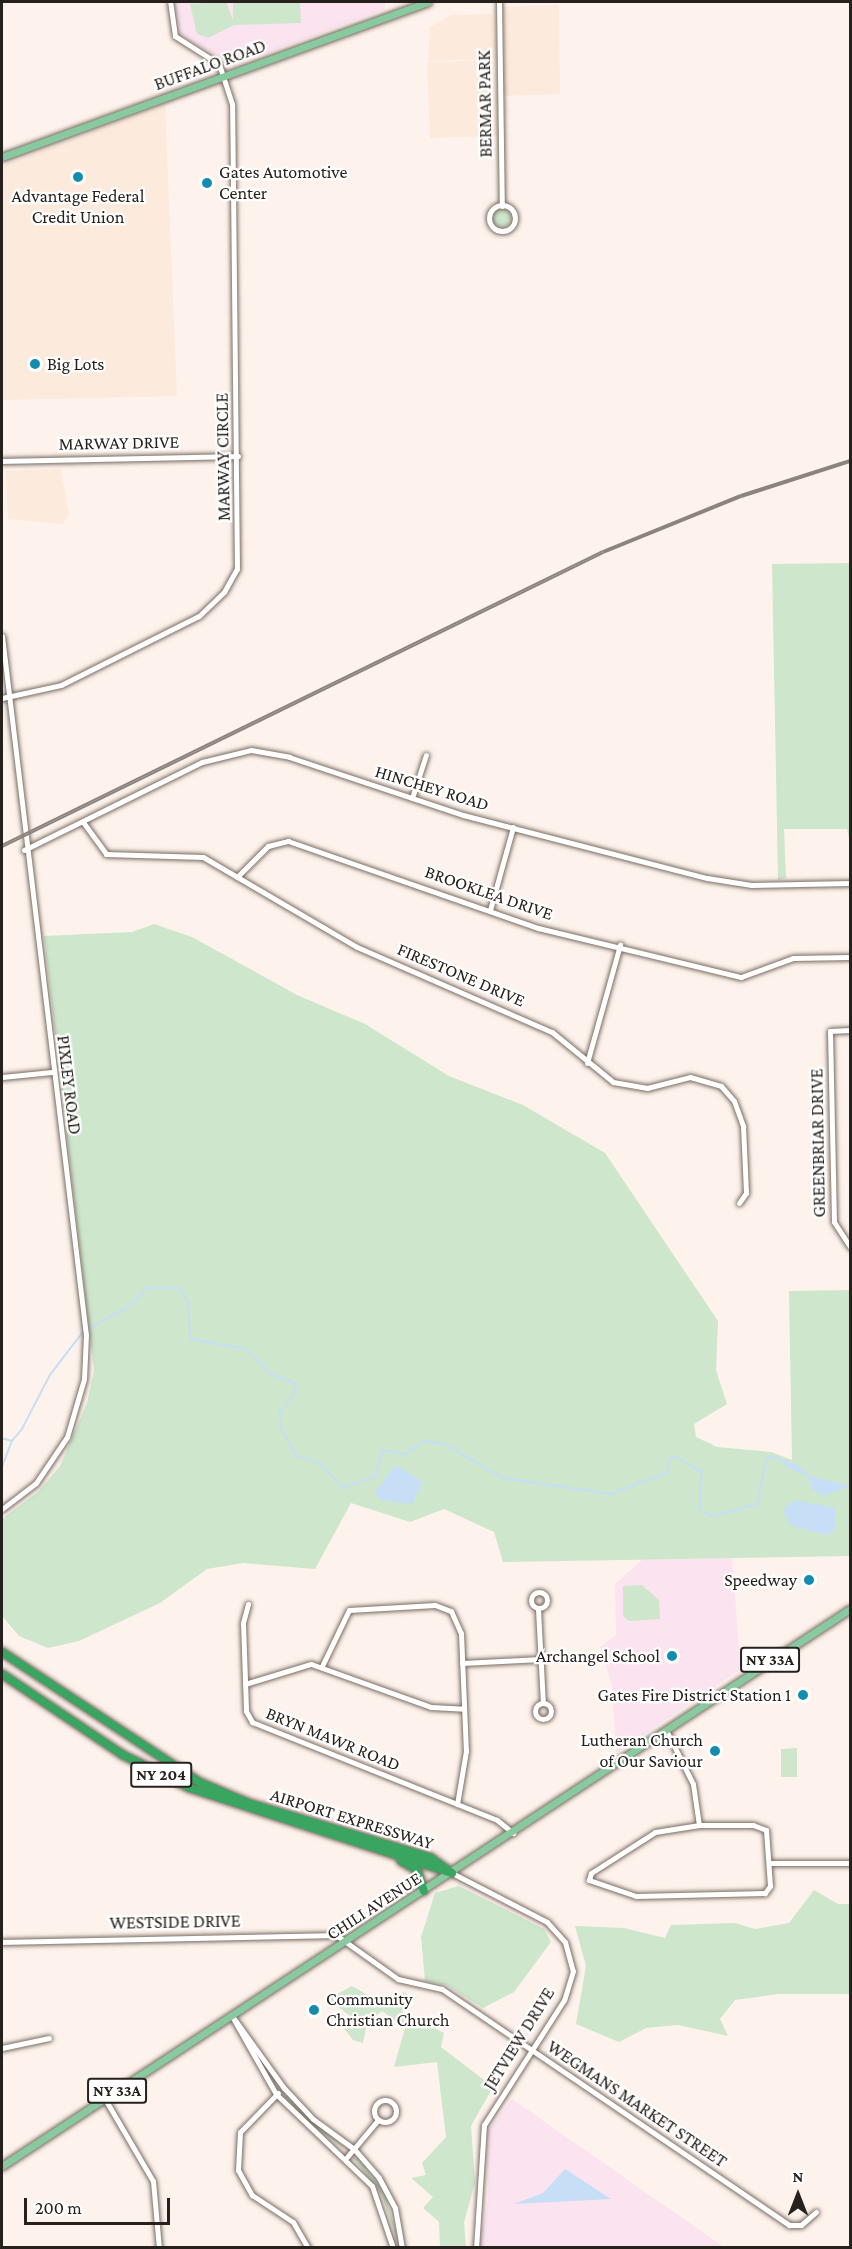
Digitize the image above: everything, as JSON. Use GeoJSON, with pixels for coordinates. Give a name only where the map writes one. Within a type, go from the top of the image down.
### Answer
{"type":"FeatureCollection","features":[{"type":"Feature","properties":{"kind":"highway","name":"AIRPORT EXPRESSWAY"},"geometry":{"type":"LineString","coordinates":[[2,1652],[201,1783],[248,1803],[431,1858],[452,1874]]}},
{"type":"Feature","properties":{"kind":"highway","name":"AIRPORT EXPRESSWAY"},"geometry":{"type":"LineString","coordinates":[[2,1674],[148,1769],[235,1806],[452,1874]]}},
{"type":"Feature","properties":{"kind":"highway"},"geometry":{"type":"LineString","coordinates":[[381,1851],[417,1870],[424,1891]]}},
{"type":"Feature","properties":{"kind":"main road","name":"BUFFALO ROAD"},"geometry":{"type":"LineString","coordinates":[[2,157],[415,3],[428,2]]}},
{"type":"Feature","properties":{"kind":"main road","name":"CHILI AVENUE"},"geometry":{"type":"LineString","coordinates":[[2,2166],[452,1874],[850,1609]]}},
{"type":"Feature","properties":{"kind":"street"},"geometry":{"type":"LineString","coordinates":[[170,2],[175,36],[216,60],[224,76]]}},
{"type":"Feature","properties":{"kind":"street","name":"BERMAR PARK"},"geometry":{"type":"LineString","coordinates":[[499,2],[502,206]]}},
{"type":"Feature","properties":{"kind":"street","name":"MARWAY CIRCLE"},"geometry":{"type":"LineString","coordinates":[[5,697],[61,685],[199,616],[216,601],[238,564],[232,105],[224,76]]}},
{"type":"Feature","properties":{"kind":"street"},"geometry":{"type":"LineString","coordinates":[[502,206],[515,219],[501,231],[490,216],[502,206]]}},
{"type":"Feature","properties":{"kind":"street","name":"MARWAY DRIVE"},"geometry":{"type":"LineString","coordinates":[[2,461],[238,456]]}},
{"type":"Feature","properties":{"kind":"street","name":"PIXLEY ROAD"},"geometry":{"type":"LineString","coordinates":[[2,636],[5,697],[86,1332],[84,1379],[67,1437],[36,1483],[2,1509]]}},
{"type":"Feature","properties":{"kind":"street","name":"HINCHEY ROAD"},"geometry":{"type":"LineString","coordinates":[[24,850],[202,762],[237,751],[289,756],[412,798],[513,827],[733,883],[850,883]]}},
{"type":"Feature","properties":{"kind":"street"},"geometry":{"type":"LineString","coordinates":[[412,798],[426,754]]}},
{"type":"Feature","properties":{"kind":"street","name":"FIRESTONE DRIVE"},"geometry":{"type":"LineString","coordinates":[[83,822],[106,854],[193,853],[357,947],[552,1032],[587,1063],[631,1087],[690,1077],[721,1086],[734,1101],[743,1126],[746,1193],[739,1203]]}},
{"type":"Feature","properties":{"kind":"street"},"geometry":{"type":"LineString","coordinates":[[490,910],[513,827]]}},
{"type":"Feature","properties":{"kind":"street","name":"BROOKLEA DRIVE"},"geometry":{"type":"LineString","coordinates":[[237,877],[268,846],[288,841],[538,928],[620,945],[741,977],[793,958],[850,957]]}},
{"type":"Feature","properties":{"kind":"street"},"geometry":{"type":"LineString","coordinates":[[587,1063],[620,945]]}},
{"type":"Feature","properties":{"kind":"street","name":"GREENBRIAR DRIVE"},"geometry":{"type":"LineString","coordinates":[[850,1030],[830,1031],[834,1222],[850,1247]]}},
{"type":"Feature","properties":{"kind":"street"},"geometry":{"type":"LineString","coordinates":[[2,1077],[52,1072]]}},
{"type":"Feature","properties":{"kind":"street","name":"BRYN MAWR ROAD"},"geometry":{"type":"LineString","coordinates":[[248,1604],[243,1623],[246,1711],[261,1730],[457,1804],[513,1833]]}},
{"type":"Feature","properties":{"kind":"street"},"geometry":{"type":"LineString","coordinates":[[322,1666],[343,1615],[367,1606],[435,1605],[451,1611],[459,1625],[466,1770],[457,1804]]}},
{"type":"Feature","properties":{"kind":"street"},"geometry":{"type":"LineString","coordinates":[[538,1609],[543,1703]]}},
{"type":"Feature","properties":{"kind":"street"},"geometry":{"type":"LineString","coordinates":[[462,1663],[540,1659]]}},
{"type":"Feature","properties":{"kind":"street"},"geometry":{"type":"LineString","coordinates":[[245,1684],[276,1678],[303,1665],[322,1666],[431,1707],[464,1709]]}},
{"type":"Feature","properties":{"kind":"street"},"geometry":{"type":"LineString","coordinates":[[666,1730],[693,1784],[699,1825]]}},
{"type":"Feature","properties":{"kind":"street"},"geometry":{"type":"LineString","coordinates":[[699,1825],[763,1827],[770,1863],[770,1886],[756,1896],[636,1896],[589,1880],[591,1873],[655,1832],[699,1825]]}},
{"type":"Feature","properties":{"kind":"street"},"geometry":{"type":"LineString","coordinates":[[770,1863],[850,1863]]}},
{"type":"Feature","properties":{"kind":"street","name":"JETVIEW DRIVE"},"geometry":{"type":"LineString","coordinates":[[452,1874],[547,1922],[565,1942],[570,1984],[484,2125],[476,2247]]}},
{"type":"Feature","properties":{"kind":"street","name":"WESTSIDE DRIVE"},"geometry":{"type":"LineString","coordinates":[[2,1942],[318,1934],[348,1941]]}},
{"type":"Feature","properties":{"kind":"street","name":"WEGMANS MARKET STREET"},"geometry":{"type":"LineString","coordinates":[[348,1941],[398,1978],[442,1989],[789,2225],[801,2226],[816,2212]]}},
{"type":"Feature","properties":{"kind":"street"},"geometry":{"type":"LineString","coordinates":[[232,2016],[284,2088],[313,2119],[354,2149],[388,2193],[402,2247]]}},
{"type":"Feature","properties":{"kind":"street"},"geometry":{"type":"LineString","coordinates":[[232,2016],[276,2094],[347,2157],[376,2194],[393,2247]]}},
{"type":"Feature","properties":{"kind":"street"},"geometry":{"type":"LineString","coordinates":[[2,2048],[49,2038]]}},
{"type":"Feature","properties":{"kind":"street"},"geometry":{"type":"LineString","coordinates":[[284,2088],[240,2133],[238,2170],[252,2194],[292,2222],[308,2247]]}},
{"type":"Feature","properties":{"kind":"street"},"geometry":{"type":"LineString","coordinates":[[105,2099],[153,2181],[159,2247]]}},
{"type":"Feature","properties":{"kind":"street"},"geometry":{"type":"LineString","coordinates":[[347,2157],[378,2120],[377,2104],[393,2103],[392,2120],[378,2120]]}},
{"type":"Feature","properties":{"kind":"shaded area"},"geometry":{"type":"Polygon","coordinates":[[[174,2],[385,2],[385,9],[232,66],[180,34],[174,2]]]}},
{"type":"Feature","properties":{"kind":"shaded area"},"geometry":{"type":"Polygon","coordinates":[[[559,5],[560,94],[503,96],[503,7],[559,5]]]}},
{"type":"Feature","properties":{"kind":"shaded area"},"geometry":{"type":"Polygon","coordinates":[[[495,14],[496,59],[428,61],[430,27],[451,15],[495,14]]]}},
{"type":"Feature","properties":{"kind":"shaded area"},"geometry":{"type":"Polygon","coordinates":[[[496,60],[497,136],[430,138],[427,62],[496,60]]]}},
{"type":"Feature","properties":{"kind":"shaded area"},"geometry":{"type":"Polygon","coordinates":[[[165,104],[177,396],[2,400],[2,166],[165,104]]]}},
{"type":"Feature","properties":{"kind":"shaded area"},"geometry":{"type":"Polygon","coordinates":[[[61,469],[69,514],[63,524],[8,519],[6,471],[61,469]]]}},
{"type":"Feature","properties":{"kind":"shaded area","name":"Archangel School"},"geometry":{"type":"Polygon","coordinates":[[[732,1558],[741,1669],[616,1753],[612,1686],[600,1647],[616,1635],[615,1584],[643,1559],[732,1558]]]}},
{"type":"Feature","properties":{"kind":"shaded area"},"geometry":{"type":"Polygon","coordinates":[[[512,2099],[724,2247],[479,2247],[488,2199],[487,2131],[512,2099]]]}},
{"type":"Feature","properties":{"kind":"green space"},"geometry":{"type":"Polygon","coordinates":[[[226,2],[233,20],[233,2],[300,2],[301,23],[234,25],[208,38],[197,34],[190,4],[226,2]]]}},
{"type":"Feature","properties":{"kind":"green space"},"geometry":{"type":"Polygon","coordinates":[[[502,209],[510,214],[511,218],[506,226],[502,227],[494,222],[493,218],[498,210],[502,209]]]}},
{"type":"Feature","properties":{"kind":"green space"},"geometry":{"type":"Polygon","coordinates":[[[850,563],[850,842],[847,829],[784,829],[786,878],[778,880],[772,564],[850,563]]]}},
{"type":"Feature","properties":{"kind":"green space"},"geometry":{"type":"Polygon","coordinates":[[[154,924],[192,937],[297,995],[365,1024],[449,1076],[523,1105],[605,1153],[718,1321],[716,1370],[727,1404],[694,1424],[696,1437],[717,1447],[771,1452],[792,1460],[789,1291],[850,1290],[850,1556],[503,1562],[494,1532],[444,1509],[410,1522],[351,1503],[315,1569],[243,1563],[207,1569],[160,1603],[79,1641],[48,1648],[19,1636],[2,1616],[2,1519],[39,1491],[60,1466],[87,1403],[94,1371],[44,936],[132,932],[154,924]]]}},
{"type":"Feature","properties":{"kind":"green space"},"geometry":{"type":"Polygon","coordinates":[[[642,1585],[659,1600],[660,1619],[629,1621],[623,1616],[623,1586],[642,1585]]]}},
{"type":"Feature","properties":{"kind":"green space"},"geometry":{"type":"Polygon","coordinates":[[[797,1748],[797,1777],[781,1777],[781,1749],[797,1748]]]}},
{"type":"Feature","properties":{"kind":"green space"},"geometry":{"type":"Polygon","coordinates":[[[459,1886],[544,1929],[551,1942],[514,1992],[483,2008],[446,1985],[425,1981],[421,1937],[435,1893],[459,1886]]]}},
{"type":"Feature","properties":{"kind":"green space"},"geometry":{"type":"Polygon","coordinates":[[[814,1890],[838,1904],[850,1904],[850,1994],[778,1994],[735,2000],[720,2019],[728,2036],[678,2025],[646,2028],[619,2042],[576,2024],[586,1966],[575,1926],[624,1928],[665,1938],[671,1925],[735,1923],[755,1929],[789,1923],[814,1890]]]}},
{"type":"Feature","properties":{"kind":"green space"},"geometry":{"type":"Polygon","coordinates":[[[352,1986],[380,2002],[404,1992],[410,1997],[402,2012],[444,2033],[441,2047],[493,2087],[471,2126],[475,2183],[464,2222],[466,2247],[440,2247],[439,2222],[423,2208],[433,2197],[411,2178],[426,2175],[422,2163],[446,2137],[437,2062],[394,2067],[405,2028],[382,2011],[367,2023],[363,2043],[353,2040],[342,2026],[350,2016],[328,1999],[352,1986]]]}},
{"type":"Feature","properties":{"kind":"green space"},"geometry":{"type":"Polygon","coordinates":[[[284,2096],[288,2096],[347,2150],[309,2123],[284,2096]]]}},
{"type":"Feature","properties":{"kind":"green space"},"geometry":{"type":"Polygon","coordinates":[[[353,2158],[359,2158],[385,2194],[400,2247],[381,2194],[353,2158]]]}},
{"type":"Feature","properties":{"kind":"water"},"geometry":{"type":"Polygon","coordinates":[[[779,1463],[795,1463],[810,1476],[850,1486],[823,1496],[813,1490],[807,1476],[779,1463]]]}},
{"type":"Feature","properties":{"kind":"water"},"geometry":{"type":"Polygon","coordinates":[[[396,1465],[422,1482],[412,1504],[381,1500],[375,1492],[396,1465]]]}},
{"type":"Feature","properties":{"kind":"water"},"geometry":{"type":"Polygon","coordinates":[[[795,1500],[835,1508],[835,1530],[826,1535],[790,1525],[783,1510],[795,1500]]]}},
{"type":"Feature","properties":{"kind":"water"},"geometry":{"type":"Polygon","coordinates":[[[565,2169],[611,2199],[514,2204],[543,2193],[565,2169]]]}},
{"type":"Feature","properties":{"kind":"waterway"},"geometry":{"type":"LineString","coordinates":[[88,1329],[130,1306],[147,1288],[180,1288],[189,1303],[190,1339],[247,1349],[273,1375],[295,1383],[294,1396],[280,1412],[282,1430],[297,1456],[320,1463],[343,1488],[376,1476],[382,1450],[405,1454],[425,1441],[445,1444],[503,1478],[612,1494],[666,1473],[669,1460],[676,1457],[702,1472],[700,1510],[713,1516],[757,1504],[766,1460],[770,1456],[787,1462]]}},
{"type":"Feature","properties":{"kind":"waterway"},"geometry":{"type":"LineString","coordinates":[[2,1438],[12,1441],[22,1429],[50,1375],[83,1332]]}},
{"type":"Feature","properties":{"kind":"waterway"},"geometry":{"type":"LineString","coordinates":[[2,1467],[12,1441]]}},
{"type":"Feature","properties":{"kind":"railway"},"geometry":{"type":"LineString","coordinates":[[2,846],[603,552],[741,496],[850,461]]}},
{"type":"Feature","properties":{"kind":"place","name":"Advantage Federal Credit Union"},"geometry":{"type":"Point","coordinates":[78,177]}},
{"type":"Feature","properties":{"kind":"place","name":"Gates Automotive Center"},"geometry":{"type":"Point","coordinates":[207,183]}},
{"type":"Feature","properties":{"kind":"place","name":"Big Lots"},"geometry":{"type":"Point","coordinates":[35,364]}},
{"type":"Feature","properties":{"kind":"place","name":"Speedway"},"geometry":{"type":"Point","coordinates":[809,1580]}},
{"type":"Feature","properties":{"kind":"place","name":"Archangel School"},"geometry":{"type":"Point","coordinates":[672,1656]}},
{"type":"Feature","properties":{"kind":"place","name":"Gates Fire District Station 1"},"geometry":{"type":"Point","coordinates":[803,1695]}},
{"type":"Feature","properties":{"kind":"place","name":"Lutheran Church of Our Saviour"},"geometry":{"type":"Point","coordinates":[715,1751]}},
{"type":"Feature","properties":{"kind":"place","name":"Community Christian Church"},"geometry":{"type":"Point","coordinates":[314,2010]}}]}
